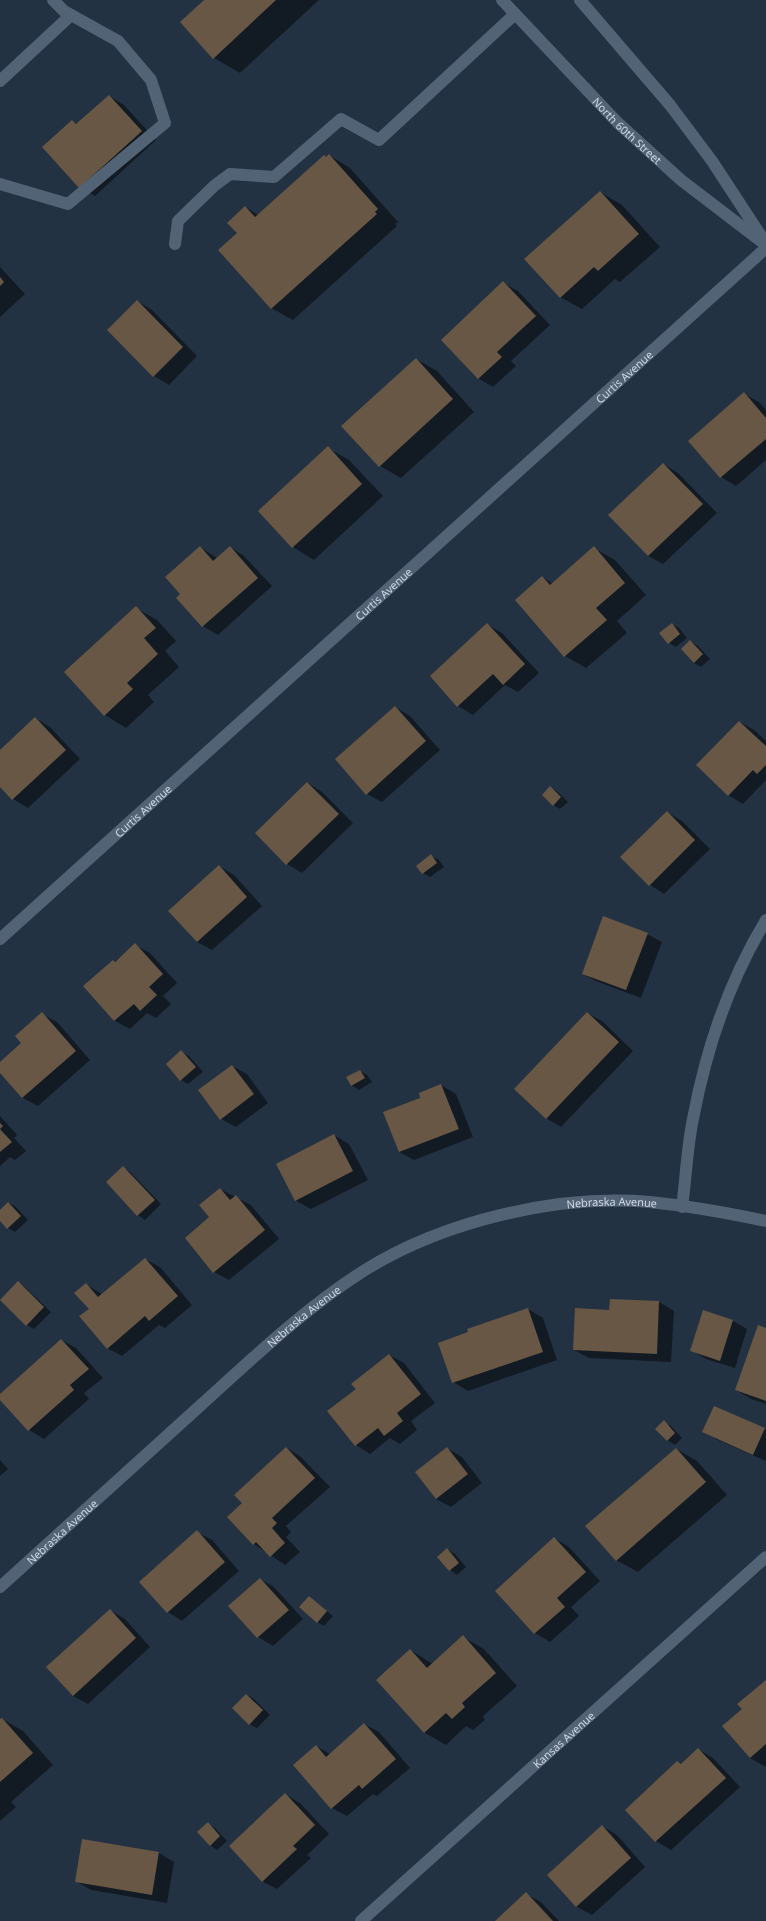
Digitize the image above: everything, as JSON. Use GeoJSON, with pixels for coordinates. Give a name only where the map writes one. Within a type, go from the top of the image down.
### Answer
{"type":"FeatureCollection","features":[{"type":"Feature","properties":{"kind":"street"},"geometry":{"type":"LineString","coordinates":[[0,184],[68,204],[165,123],[151,80],[118,41],[64,11],[53,0]]}},
{"type":"Feature","properties":{"kind":"street","name":"North 60th Street"},"geometry":{"type":"LineString","coordinates":[[502,0],[618,123],[680,180],[766,246]]}},
{"type":"Feature","properties":{"kind":"street"},"geometry":{"type":"LineString","coordinates":[[580,0],[670,105],[712,161],[766,246]]}},
{"type":"Feature","properties":{"kind":"street"},"geometry":{"type":"LineString","coordinates":[[175,244],[178,221],[214,186],[230,174],[274,176],[342,119],[379,140],[515,14]]}},
{"type":"Feature","properties":{"kind":"street"},"geometry":{"type":"LineString","coordinates":[[0,81],[71,15]]}},
{"type":"Feature","properties":{"kind":"street","name":"Curtis Avenue"},"geometry":{"type":"LineString","coordinates":[[0,939],[766,246]]}},
{"type":"Feature","properties":{"kind":"street"},"geometry":{"type":"LineString","coordinates":[[682,1207],[692,1120],[709,1047],[737,972],[766,920]]}},
{"type":"Feature","properties":{"kind":"street","name":"Nebraska Avenue"},"geometry":{"type":"LineString","coordinates":[[0,1587],[258,1354],[319,1302],[365,1270],[400,1251],[437,1234],[514,1212],[553,1205],[598,1202],[649,1202],[766,1221]]}},
{"type":"Feature","properties":{"kind":"street","name":"Kansas Avenue"},"geometry":{"type":"LineString","coordinates":[[361,1921],[766,1557]]}},
{"type":"Feature","properties":{"kind":"building"},"geometry":{"type":"Polygon","coordinates":[[[204,0],[276,0],[213,59],[180,22],[204,0]]]}},
{"type":"Feature","properties":{"kind":"building"},"geometry":{"type":"Polygon","coordinates":[[[109,95],[142,131],[79,188],[42,147],[72,120],[76,124],[109,95]]]}},
{"type":"Feature","properties":{"kind":"building"},"geometry":{"type":"Polygon","coordinates":[[[329,154],[378,209],[375,212],[377,214],[271,309],[218,250],[237,233],[227,223],[245,206],[255,217],[324,155],[326,157],[329,154]]]}},
{"type":"Feature","properties":{"kind":"building"},"geometry":{"type":"Polygon","coordinates":[[[600,191],[639,234],[598,271],[594,267],[560,298],[524,259],[600,191]]]}},
{"type":"Feature","properties":{"kind":"building"},"geometry":{"type":"Polygon","coordinates":[[[0,277],[4,282],[0,286],[0,277]]]}},
{"type":"Feature","properties":{"kind":"building"},"geometry":{"type":"Polygon","coordinates":[[[503,281],[536,316],[497,352],[502,357],[478,379],[441,340],[503,281]]]}},
{"type":"Feature","properties":{"kind":"building"},"geometry":{"type":"Polygon","coordinates":[[[137,300],[183,347],[153,377],[107,330],[137,300]]]}},
{"type":"Feature","properties":{"kind":"building"},"geometry":{"type":"Polygon","coordinates":[[[416,358],[453,399],[379,467],[341,426],[416,358]]]}},
{"type":"Feature","properties":{"kind":"building"},"geometry":{"type":"Polygon","coordinates":[[[744,392],[766,418],[766,439],[720,478],[688,441],[744,392]]]}},
{"type":"Feature","properties":{"kind":"building"},"geometry":{"type":"Polygon","coordinates":[[[328,446],[362,484],[292,548],[258,511],[328,446]]]}},
{"type":"Feature","properties":{"kind":"building"},"geometry":{"type":"Polygon","coordinates":[[[663,463],[703,504],[648,556],[608,515],[663,463]]]}},
{"type":"Feature","properties":{"kind":"building"},"geometry":{"type":"Polygon","coordinates":[[[200,546],[213,561],[230,546],[258,578],[202,627],[176,598],[180,594],[165,577],[200,546]]]}},
{"type":"Feature","properties":{"kind":"building"},"geometry":{"type":"Polygon","coordinates":[[[594,546],[625,583],[596,608],[607,620],[564,657],[515,600],[542,576],[550,585],[594,546]]]}},
{"type":"Feature","properties":{"kind":"building"},"geometry":{"type":"Polygon","coordinates":[[[136,606],[156,628],[144,638],[158,654],[127,683],[133,689],[104,716],[64,672],[136,606]]]}},
{"type":"Feature","properties":{"kind":"building"},"geometry":{"type":"Polygon","coordinates":[[[487,623],[525,664],[503,685],[493,674],[457,707],[430,676],[487,623]]]}},
{"type":"Feature","properties":{"kind":"building"},"geometry":{"type":"Polygon","coordinates":[[[672,623],[680,634],[668,644],[659,633],[672,623]]]}},
{"type":"Feature","properties":{"kind":"building"},"geometry":{"type":"Polygon","coordinates":[[[690,640],[703,654],[694,663],[681,649],[690,640]]]}},
{"type":"Feature","properties":{"kind":"building"},"geometry":{"type":"Polygon","coordinates":[[[395,706],[426,741],[366,795],[335,759],[395,706]]]}},
{"type":"Feature","properties":{"kind":"building"},"geometry":{"type":"Polygon","coordinates":[[[35,717],[66,750],[12,800],[0,787],[0,750],[35,717]]]}},
{"type":"Feature","properties":{"kind":"building"},"geometry":{"type":"Polygon","coordinates":[[[739,721],[766,746],[766,765],[757,774],[753,770],[728,796],[696,765],[739,721]]]}},
{"type":"Feature","properties":{"kind":"building"},"geometry":{"type":"Polygon","coordinates":[[[307,782],[339,814],[286,865],[255,833],[307,782]]]}},
{"type":"Feature","properties":{"kind":"building"},"geometry":{"type":"Polygon","coordinates":[[[550,786],[561,797],[553,806],[542,795],[550,786]]]}},
{"type":"Feature","properties":{"kind":"building"},"geometry":{"type":"Polygon","coordinates":[[[667,811],[695,840],[649,886],[620,857],[667,811]]]}},
{"type":"Feature","properties":{"kind":"building"},"geometry":{"type":"Polygon","coordinates":[[[431,854],[437,863],[422,874],[416,866],[431,854]]]}},
{"type":"Feature","properties":{"kind":"building"},"geometry":{"type":"Polygon","coordinates":[[[219,865],[247,897],[197,942],[168,911],[219,865]]]}},
{"type":"Feature","properties":{"kind":"building"},"geometry":{"type":"Polygon","coordinates":[[[603,916],[648,933],[626,990],[582,974],[603,916]]]}},
{"type":"Feature","properties":{"kind":"building"},"geometry":{"type":"Polygon","coordinates":[[[135,943],[163,974],[149,987],[157,995],[140,1011],[134,1004],[114,1021],[83,986],[113,960],[115,962],[135,943]]]}},
{"type":"Feature","properties":{"kind":"building"},"geometry":{"type":"Polygon","coordinates":[[[42,1012],[76,1051],[22,1098],[0,1073],[0,1062],[21,1043],[15,1036],[42,1012]]]}},
{"type":"Feature","properties":{"kind":"building"},"geometry":{"type":"Polygon","coordinates":[[[587,1012],[619,1042],[546,1119],[514,1089],[587,1012]]]}},
{"type":"Feature","properties":{"kind":"building"},"geometry":{"type":"Polygon","coordinates":[[[181,1050],[196,1067],[180,1081],[166,1064],[181,1050]]]}},
{"type":"Feature","properties":{"kind":"building"},"geometry":{"type":"Polygon","coordinates":[[[232,1065],[254,1094],[220,1120],[198,1090],[232,1065]]]}},
{"type":"Feature","properties":{"kind":"building"},"geometry":{"type":"Polygon","coordinates":[[[360,1070],[365,1078],[351,1086],[346,1077],[360,1070]]]}},
{"type":"Feature","properties":{"kind":"building"},"geometry":{"type":"Polygon","coordinates":[[[441,1084],[459,1129],[399,1152],[383,1112],[420,1098],[419,1093],[441,1084]]]}},
{"type":"Feature","properties":{"kind":"building"},"geometry":{"type":"Polygon","coordinates":[[[0,1129],[12,1142],[0,1152],[0,1129]]]}},
{"type":"Feature","properties":{"kind":"building"},"geometry":{"type":"Polygon","coordinates":[[[334,1134],[353,1171],[295,1201],[276,1164],[334,1134]]]}},
{"type":"Feature","properties":{"kind":"building"},"geometry":{"type":"Polygon","coordinates":[[[123,1166],[155,1200],[137,1216],[106,1182],[123,1166]]]}},
{"type":"Feature","properties":{"kind":"building"},"geometry":{"type":"Polygon","coordinates":[[[220,1188],[230,1200],[236,1195],[265,1230],[213,1273],[185,1238],[209,1217],[199,1205],[220,1188]]]}},
{"type":"Feature","properties":{"kind":"building"},"geometry":{"type":"Polygon","coordinates":[[[8,1202],[21,1216],[7,1229],[0,1221],[0,1210],[8,1202]]]}},
{"type":"Feature","properties":{"kind":"building"},"geometry":{"type":"Polygon","coordinates":[[[145,1258],[178,1296],[149,1321],[145,1316],[107,1349],[79,1316],[89,1309],[74,1293],[86,1283],[98,1297],[145,1258]]]}},
{"type":"Feature","properties":{"kind":"building"},"geometry":{"type":"Polygon","coordinates":[[[18,1281],[44,1307],[26,1326],[0,1300],[18,1281]]]}},
{"type":"Feature","properties":{"kind":"building"},"geometry":{"type":"Polygon","coordinates":[[[610,1299],[659,1301],[657,1354],[573,1350],[575,1308],[609,1310],[610,1299]]]}},
{"type":"Feature","properties":{"kind":"building"},"geometry":{"type":"Polygon","coordinates":[[[528,1308],[543,1352],[452,1383],[438,1343],[468,1332],[467,1329],[528,1308]]]}},
{"type":"Feature","properties":{"kind":"building"},"geometry":{"type":"Polygon","coordinates":[[[703,1310],[733,1320],[720,1361],[690,1351],[703,1310]]]}},
{"type":"Feature","properties":{"kind":"building"},"geometry":{"type":"Polygon","coordinates":[[[758,1325],[766,1328],[766,1401],[735,1390],[758,1325]]]}},
{"type":"Feature","properties":{"kind":"building"},"geometry":{"type":"Polygon","coordinates":[[[61,1339],[89,1369],[70,1385],[74,1390],[28,1431],[0,1400],[0,1394],[61,1339]]]}},
{"type":"Feature","properties":{"kind":"building"},"geometry":{"type":"Polygon","coordinates":[[[389,1354],[421,1394],[397,1413],[403,1421],[384,1436],[378,1428],[355,1446],[327,1411],[356,1389],[351,1384],[389,1354]]]}},
{"type":"Feature","properties":{"kind":"building"},"geometry":{"type":"Polygon","coordinates":[[[714,1406],[765,1428],[753,1455],[702,1432],[714,1406]]]}},
{"type":"Feature","properties":{"kind":"building"},"geometry":{"type":"Polygon","coordinates":[[[664,1420],[675,1433],[667,1441],[655,1429],[664,1420]]]}},
{"type":"Feature","properties":{"kind":"building"},"geometry":{"type":"Polygon","coordinates":[[[286,1447],[315,1478],[272,1518],[277,1523],[272,1528],[285,1543],[270,1557],[256,1542],[253,1545],[227,1517],[242,1503],[234,1495],[286,1447]]]}},
{"type":"Feature","properties":{"kind":"building"},"geometry":{"type":"Polygon","coordinates":[[[447,1447],[468,1474],[436,1499],[415,1472],[447,1447]]]}},
{"type":"Feature","properties":{"kind":"building"},"geometry":{"type":"Polygon","coordinates":[[[676,1448],[706,1482],[616,1561],[585,1526],[676,1448]]]}},
{"type":"Feature","properties":{"kind":"building"},"geometry":{"type":"Polygon","coordinates":[[[197,1530],[225,1562],[167,1613],[139,1582],[197,1530]]]}},
{"type":"Feature","properties":{"kind":"building"},"geometry":{"type":"Polygon","coordinates":[[[554,1537],[586,1572],[557,1598],[565,1607],[534,1634],[495,1591],[554,1537]]]}},
{"type":"Feature","properties":{"kind":"building"},"geometry":{"type":"Polygon","coordinates":[[[447,1548],[459,1563],[449,1571],[437,1557],[447,1548]]]}},
{"type":"Feature","properties":{"kind":"building"},"geometry":{"type":"Polygon","coordinates":[[[260,1578],[289,1610],[257,1638],[228,1606],[260,1578]]]}},
{"type":"Feature","properties":{"kind":"building"},"geometry":{"type":"Polygon","coordinates":[[[309,1596],[327,1611],[317,1623],[299,1607],[309,1596]]]}},
{"type":"Feature","properties":{"kind":"building"},"geometry":{"type":"Polygon","coordinates":[[[110,1609],[136,1638],[73,1696],[46,1667],[110,1609]]]}},
{"type":"Feature","properties":{"kind":"building"},"geometry":{"type":"Polygon","coordinates":[[[463,1635],[496,1673],[462,1703],[465,1707],[452,1719],[446,1713],[424,1733],[376,1680],[410,1649],[427,1668],[463,1635]]]}},
{"type":"Feature","properties":{"kind":"building"},"geometry":{"type":"Polygon","coordinates":[[[766,1680],[766,1744],[750,1758],[722,1726],[742,1709],[737,1704],[766,1680]]]}},
{"type":"Feature","properties":{"kind":"building"},"geometry":{"type":"Polygon","coordinates":[[[246,1694],[263,1710],[249,1725],[232,1708],[246,1694]]]}},
{"type":"Feature","properties":{"kind":"building"},"geometry":{"type":"Polygon","coordinates":[[[2,1718],[33,1753],[0,1782],[0,1719],[2,1718]]]}},
{"type":"Feature","properties":{"kind":"building"},"geometry":{"type":"Polygon","coordinates":[[[364,1723],[396,1759],[362,1789],[359,1785],[331,1809],[293,1765],[316,1745],[326,1757],[364,1723]]]}},
{"type":"Feature","properties":{"kind":"building"},"geometry":{"type":"Polygon","coordinates":[[[698,1748],[726,1778],[655,1842],[625,1810],[677,1761],[681,1764],[698,1748]]]}},
{"type":"Feature","properties":{"kind":"building"},"geometry":{"type":"Polygon","coordinates":[[[285,1793],[315,1825],[293,1846],[297,1849],[262,1882],[229,1846],[285,1793]]]}},
{"type":"Feature","properties":{"kind":"building"},"geometry":{"type":"Polygon","coordinates":[[[208,1822],[220,1836],[210,1846],[197,1832],[208,1822]]]}},
{"type":"Feature","properties":{"kind":"building"},"geometry":{"type":"Polygon","coordinates":[[[602,1825],[631,1858],[576,1907],[547,1875],[602,1825]]]}},
{"type":"Feature","properties":{"kind":"building"},"geometry":{"type":"Polygon","coordinates":[[[82,1839],[159,1852],[152,1895],[75,1882],[82,1839]]]}},
{"type":"Feature","properties":{"kind":"building"},"geometry":{"type":"Polygon","coordinates":[[[526,1892],[553,1921],[495,1921],[526,1892]]]}}]}
